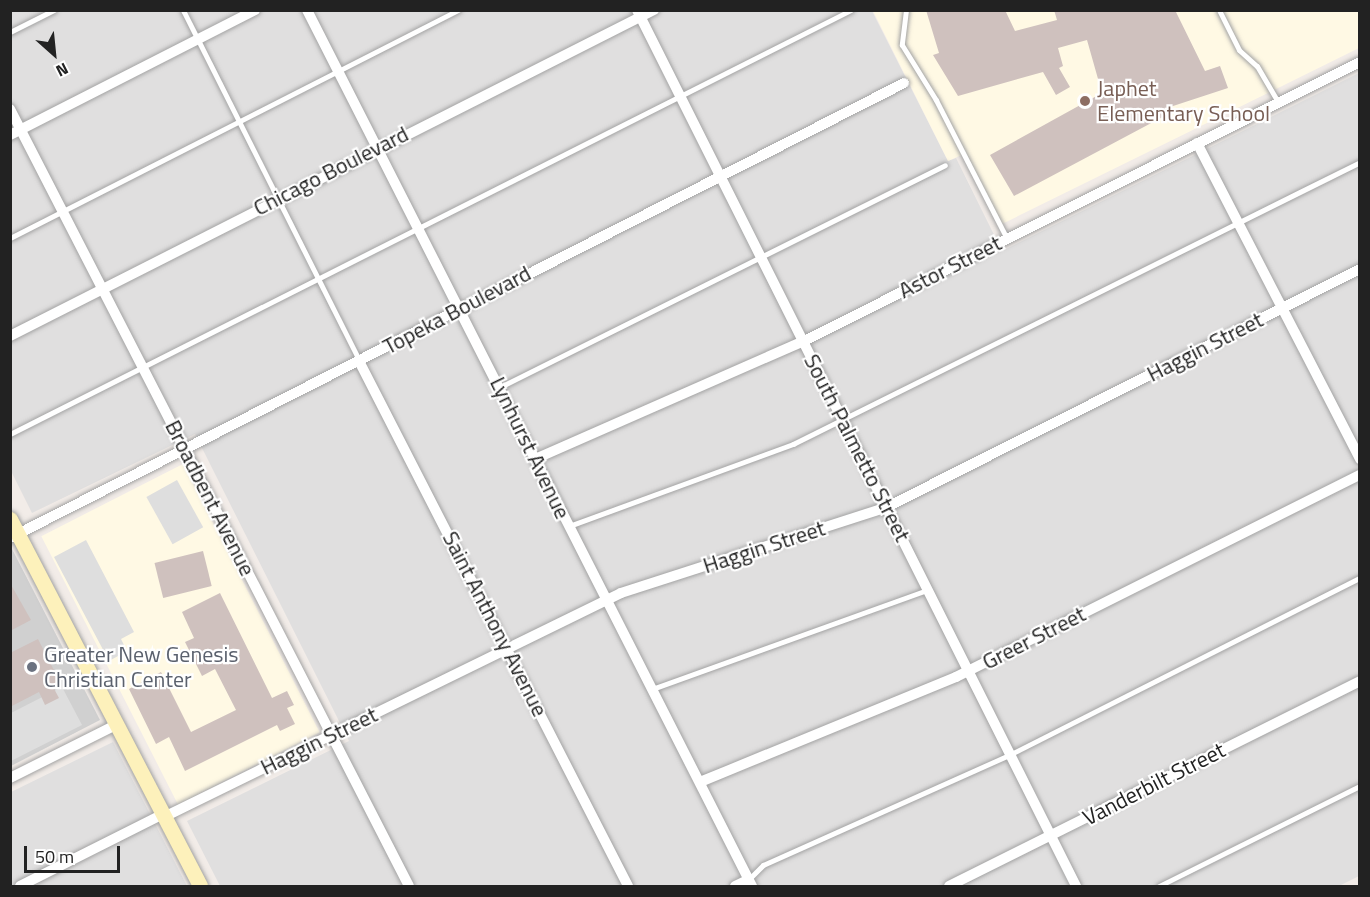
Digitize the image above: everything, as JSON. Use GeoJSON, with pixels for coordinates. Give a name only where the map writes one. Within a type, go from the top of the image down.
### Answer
{"type":"FeatureCollection","features":[{"type":"Feature","properties":{"kind":"main road"},"geometry":{"type":"LineString","coordinates":[[10,519],[14,536],[118,724],[200,886]]}},
{"type":"Feature","properties":{"kind":"street"},"geometry":{"type":"LineString","coordinates":[[10,135],[255,10]]}},
{"type":"Feature","properties":{"kind":"street","name":"Lynhurst Avenue"},"geometry":{"type":"LineString","coordinates":[[307,10],[379,147],[750,883]]}},
{"type":"Feature","properties":{"kind":"street","name":"Chicago Boulevard"},"geometry":{"type":"LineString","coordinates":[[10,336],[639,14],[654,10]]}},
{"type":"Feature","properties":{"kind":"street","name":"South Palmetto Street"},"geometry":{"type":"LineString","coordinates":[[639,14],[1076,886]]}},
{"type":"Feature","properties":{"kind":"street","name":"Astor Street"},"geometry":{"type":"LineString","coordinates":[[535,459],[804,341],[1359,62]]}},
{"type":"Feature","properties":{"kind":"street","name":"Topeka Boulevard"},"geometry":{"type":"LineString","coordinates":[[14,536],[904,83]]}},
{"type":"Feature","properties":{"kind":"street","name":"Broadbent Avenue"},"geometry":{"type":"LineString","coordinates":[[10,109],[409,886]]}},
{"type":"Feature","properties":{"kind":"street"},"geometry":{"type":"LineString","coordinates":[[1197,143],[1359,459]]}},
{"type":"Feature","properties":{"kind":"street","name":"Haggin Street"},"geometry":{"type":"LineString","coordinates":[[20,886],[509,650],[607,600],[887,507],[1359,269]]}},
{"type":"Feature","properties":{"kind":"street","name":"Saint Anthony Avenue"},"geometry":{"type":"LineString","coordinates":[[359,361],[628,886]]}},
{"type":"Feature","properties":{"kind":"street","name":"Greer Street"},"geometry":{"type":"LineString","coordinates":[[700,782],[969,671],[1359,475]]}},
{"type":"Feature","properties":{"kind":"street","name":"Vanderbilt Street"},"geometry":{"type":"LineString","coordinates":[[949,886],[1359,681]]}},
{"type":"Feature","properties":{"kind":"street"},"geometry":{"type":"LineString","coordinates":[[10,778],[118,724]]}},
{"type":"Feature","properties":{"kind":"street"},"geometry":{"type":"LineString","coordinates":[[735,886],[750,883]]}},
{"type":"Feature","properties":{"kind":"lane"},"geometry":{"type":"LineString","coordinates":[[10,32],[54,10]]}},
{"type":"Feature","properties":{"kind":"lane"},"geometry":{"type":"LineString","coordinates":[[183,10],[359,361]]}},
{"type":"Feature","properties":{"kind":"lane"},"geometry":{"type":"LineString","coordinates":[[10,238],[458,10]]}},
{"type":"Feature","properties":{"kind":"lane"},"geometry":{"type":"LineString","coordinates":[[10,434],[850,10]]}},
{"type":"Feature","properties":{"kind":"lane"},"geometry":{"type":"LineString","coordinates":[[906,10],[902,45],[936,100],[1007,239]]}},
{"type":"Feature","properties":{"kind":"lane"},"geometry":{"type":"LineString","coordinates":[[1219,10],[1239,50],[1257,66],[1278,102]]}},
{"type":"Feature","properties":{"kind":"lane"},"geometry":{"type":"LineString","coordinates":[[569,526],[793,444],[844,421],[1359,162]]}},
{"type":"Feature","properties":{"kind":"lane"},"geometry":{"type":"LineString","coordinates":[[500,387],[945,165]]}},
{"type":"Feature","properties":{"kind":"lane"},"geometry":{"type":"LineString","coordinates":[[750,883],[763,865],[1011,754],[1359,579]]}},
{"type":"Feature","properties":{"kind":"lane"},"geometry":{"type":"LineString","coordinates":[[652,689],[928,589]]}},
{"type":"Feature","properties":{"kind":"lane"},"geometry":{"type":"LineString","coordinates":[[1158,886],[1359,786]]}},
{"type":"Feature","properties":{"kind":"shaded area"},"geometry":{"type":"Polygon","coordinates":[[[11,11],[872,11],[948,161],[956,158],[1002,251],[1359,73],[1359,876],[1339,886],[220,886],[187,821],[349,741],[195,434],[32,513],[11,471],[11,11]]]}},
{"type":"Feature","properties":{"kind":"shaded area","name":"Japhet Elementary School"},"geometry":{"type":"Polygon","coordinates":[[[873,11],[1359,11],[1359,48],[1000,225],[964,154],[948,161],[873,11]]]}},
{"type":"Feature","properties":{"kind":"shaded area"},"geometry":{"type":"Polygon","coordinates":[[[183,464],[320,732],[178,804],[41,536],[183,464]]]}},
{"type":"Feature","properties":{"kind":"shaded area"},"geometry":{"type":"Polygon","coordinates":[[[177,480],[203,527],[173,544],[146,497],[177,480]]]}},
{"type":"Feature","properties":{"kind":"shaded area"},"geometry":{"type":"Polygon","coordinates":[[[86,540],[134,632],[121,639],[127,651],[109,661],[54,557],[86,540]]]}},
{"type":"Feature","properties":{"kind":"shaded area","name":"Greater New Genesis Christian Center"},"geometry":{"type":"Polygon","coordinates":[[[12,549],[100,720],[11,766],[10,550],[12,549]]]}},
{"type":"Feature","properties":{"kind":"shaded area"},"geometry":{"type":"Polygon","coordinates":[[[62,687],[82,725],[11,761],[11,713],[62,687]]]}},
{"type":"Feature","properties":{"kind":"shaded area"},"geometry":{"type":"Polygon","coordinates":[[[113,742],[187,886],[11,886],[11,792],[113,742]]]}},
{"type":"Feature","properties":{"kind":"building"},"geometry":{"type":"Polygon","coordinates":[[[926,10],[1005,10],[1015,31],[1057,20],[1054,10],[1175,10],[1205,71],[1220,66],[1228,88],[1170,107],[1172,112],[1014,196],[990,155],[1102,93],[1087,40],[1058,48],[1063,66],[1059,68],[1070,87],[1056,95],[1043,72],[958,96],[933,55],[939,53],[926,10]]]}},
{"type":"Feature","properties":{"kind":"building"},"geometry":{"type":"Polygon","coordinates":[[[203,551],[212,586],[163,598],[154,563],[203,551]]]}},
{"type":"Feature","properties":{"kind":"building"},"geometry":{"type":"Polygon","coordinates":[[[10,583],[31,620],[10,631],[10,583]]]}},
{"type":"Feature","properties":{"kind":"building"},"geometry":{"type":"Polygon","coordinates":[[[220,593],[272,698],[287,691],[294,705],[287,708],[295,724],[280,731],[277,725],[185,771],[169,737],[156,744],[129,689],[161,672],[191,732],[236,710],[215,669],[202,676],[185,642],[194,638],[182,612],[220,593]]]}},
{"type":"Feature","properties":{"kind":"building","name":"Greater New Genesis Christian Center"},"geometry":{"type":"Polygon","coordinates":[[[38,639],[60,682],[52,685],[59,698],[45,705],[39,692],[10,707],[10,653],[38,639]]]}},
{"type":"Feature","properties":{"kind":"place","name":"Japhet Elementary School"},"geometry":{"type":"Point","coordinates":[1085,101]}},
{"type":"Feature","properties":{"kind":"place","name":"Greater New Genesis Christian Center"},"geometry":{"type":"Point","coordinates":[32,667]}}]}
